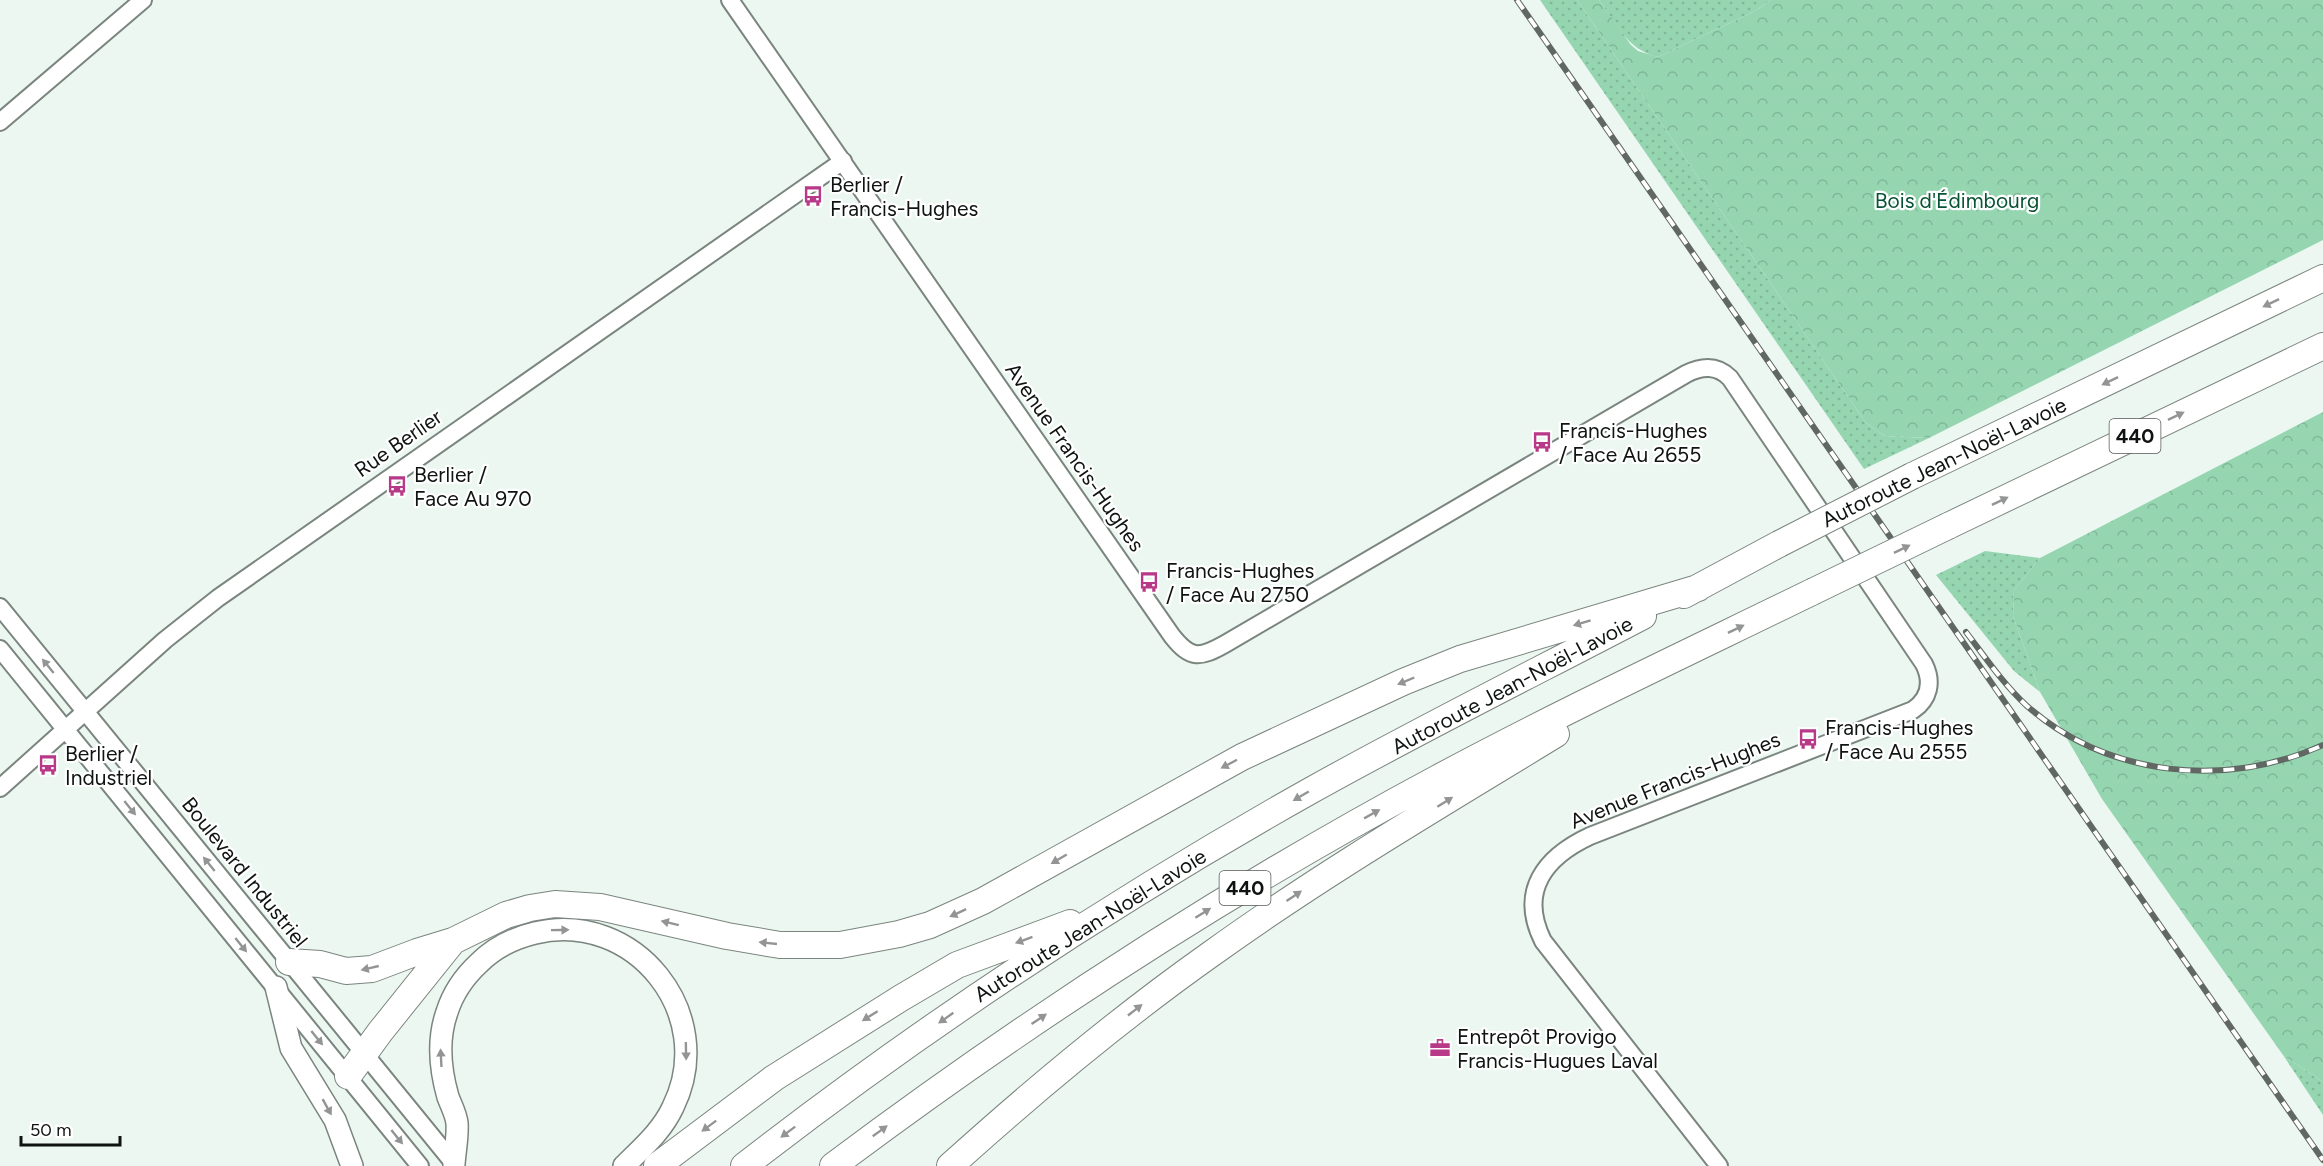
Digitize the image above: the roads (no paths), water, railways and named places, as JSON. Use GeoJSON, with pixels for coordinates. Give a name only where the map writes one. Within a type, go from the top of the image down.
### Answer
{"type":"FeatureCollection","features":[{"type":"Feature","properties":{"kind":"highway","name":"Autoroute Jean-Noël-Lavoie"},"geometry":{"type":"LineString","coordinates":[[744,1166],[941,1022],[1118,905],[1248,827],[1350,770],[1912,476],[2323,278]]}},
{"type":"Feature","properties":{"kind":"highway","name":"440"},"geometry":{"type":"LineString","coordinates":[[833,1166],[996,1048],[1127,961],[1227,898],[1446,774],[1568,711],[2323,346]]}},
{"type":"Feature","properties":{"kind":"highway"},"geometry":{"type":"LineString","coordinates":[[289,962],[320,964],[346,971],[372,969],[453,941],[517,912],[542,906],[566,904],[600,907],[710,933],[780,945],[840,945],[912,931],[940,921],[982,901],[1242,757],[1394,686],[1460,659],[1698,588]]}},
{"type":"Feature","properties":{"kind":"highway"},"geometry":{"type":"LineString","coordinates":[[950,1166],[1089,1046],[1174,980],[1297,894],[1684,655]]}},
{"type":"Feature","properties":{"kind":"highway"},"geometry":{"type":"LineString","coordinates":[[657,1166],[724,1114],[803,1059],[957,965],[1118,905]]}},
{"type":"Feature","properties":{"kind":"highway"},"geometry":{"type":"LineString","coordinates":[[348,1076],[453,941]]}},
{"type":"Feature","properties":{"kind":"highway"},"geometry":{"type":"LineString","coordinates":[[977,1166],[1089,1046]]}},
{"type":"Feature","properties":{"kind":"main road"},"geometry":{"type":"LineString","coordinates":[[455,1165],[457,1121],[445,1084],[440,1055],[442,1033],[450,1003],[473,968],[500,947],[531,934],[566,930],[602,936],[624,946],[644,960],[670,991],[683,1024],[686,1063],[682,1086],[673,1108],[652,1138],[624,1166]]}},
{"type":"Feature","properties":{"kind":"main road"},"geometry":{"type":"LineString","coordinates":[[276,987],[291,1048],[334,1120],[352,1166]]}},
{"type":"Feature","properties":{"kind":"street"},"geometry":{"type":"LineString","coordinates":[[0,122],[143,0]]}},
{"type":"Feature","properties":{"kind":"street","name":"Avenue Francis-Hughes"},"geometry":{"type":"LineString","coordinates":[[730,0],[1172,636],[1183,649],[1194,654],[1204,655],[1225,644],[1686,374],[1708,367],[1723,371],[1730,378],[1924,664],[1929,682],[1924,701],[1913,710],[1590,836],[1557,855],[1540,878],[1534,906],[1537,928],[1543,941],[1719,1166]]}},
{"type":"Feature","properties":{"kind":"street","name":"Rue Berlier"},"geometry":{"type":"LineString","coordinates":[[0,788],[165,640],[244,578],[843,161]]}},
{"type":"Feature","properties":{"kind":"street","name":"Boulevard Industriel"},"geometry":{"type":"LineString","coordinates":[[0,607],[455,1165]]}},
{"type":"Feature","properties":{"kind":"street"},"geometry":{"type":"LineString","coordinates":[[0,649],[420,1166]]}},
{"type":"Feature","properties":{"kind":"railway"},"geometry":{"type":"LineString","coordinates":[[1517,0],[2323,1160]]}},
{"type":"Feature","properties":{"kind":"railway"},"geometry":{"type":"LineString","coordinates":[[1966,632],[2003,680],[2027,706],[2059,730],[2094,748],[2131,761],[2169,769],[2208,771],[2247,767],[2286,759],[2323,745]]}},
{"type":"Feature","properties":{"kind":"place","name":"Berlier / Francis-Hughes"},"geometry":{"type":"Point","coordinates":[813,196]}},
{"type":"Feature","properties":{"kind":"place","name":"Francis-Hughes / Face Au 2655"},"geometry":{"type":"Point","coordinates":[1542,442]}},
{"type":"Feature","properties":{"kind":"place","name":"Berlier / Face Au 970"},"geometry":{"type":"Point","coordinates":[397,486]}},
{"type":"Feature","properties":{"kind":"place","name":"Francis-Hughes / Face Au 2750"},"geometry":{"type":"Point","coordinates":[1149,582]}},
{"type":"Feature","properties":{"kind":"place","name":"Francis-Hughes / Face Au 2555"},"geometry":{"type":"Point","coordinates":[1808,739]}},
{"type":"Feature","properties":{"kind":"place","name":"Berlier / Industriel"},"geometry":{"type":"Point","coordinates":[48,765]}},
{"type":"Feature","properties":{"kind":"place","name":"Entrepôt Provigo Francis-Hugues Laval"},"geometry":{"type":"Point","coordinates":[1440,1048]}},
{"type":"Feature","properties":{"kind":"park label","name":"Bois d'Édimbourg"},"geometry":{"type":"Point","coordinates":[1957,200]}}]}
